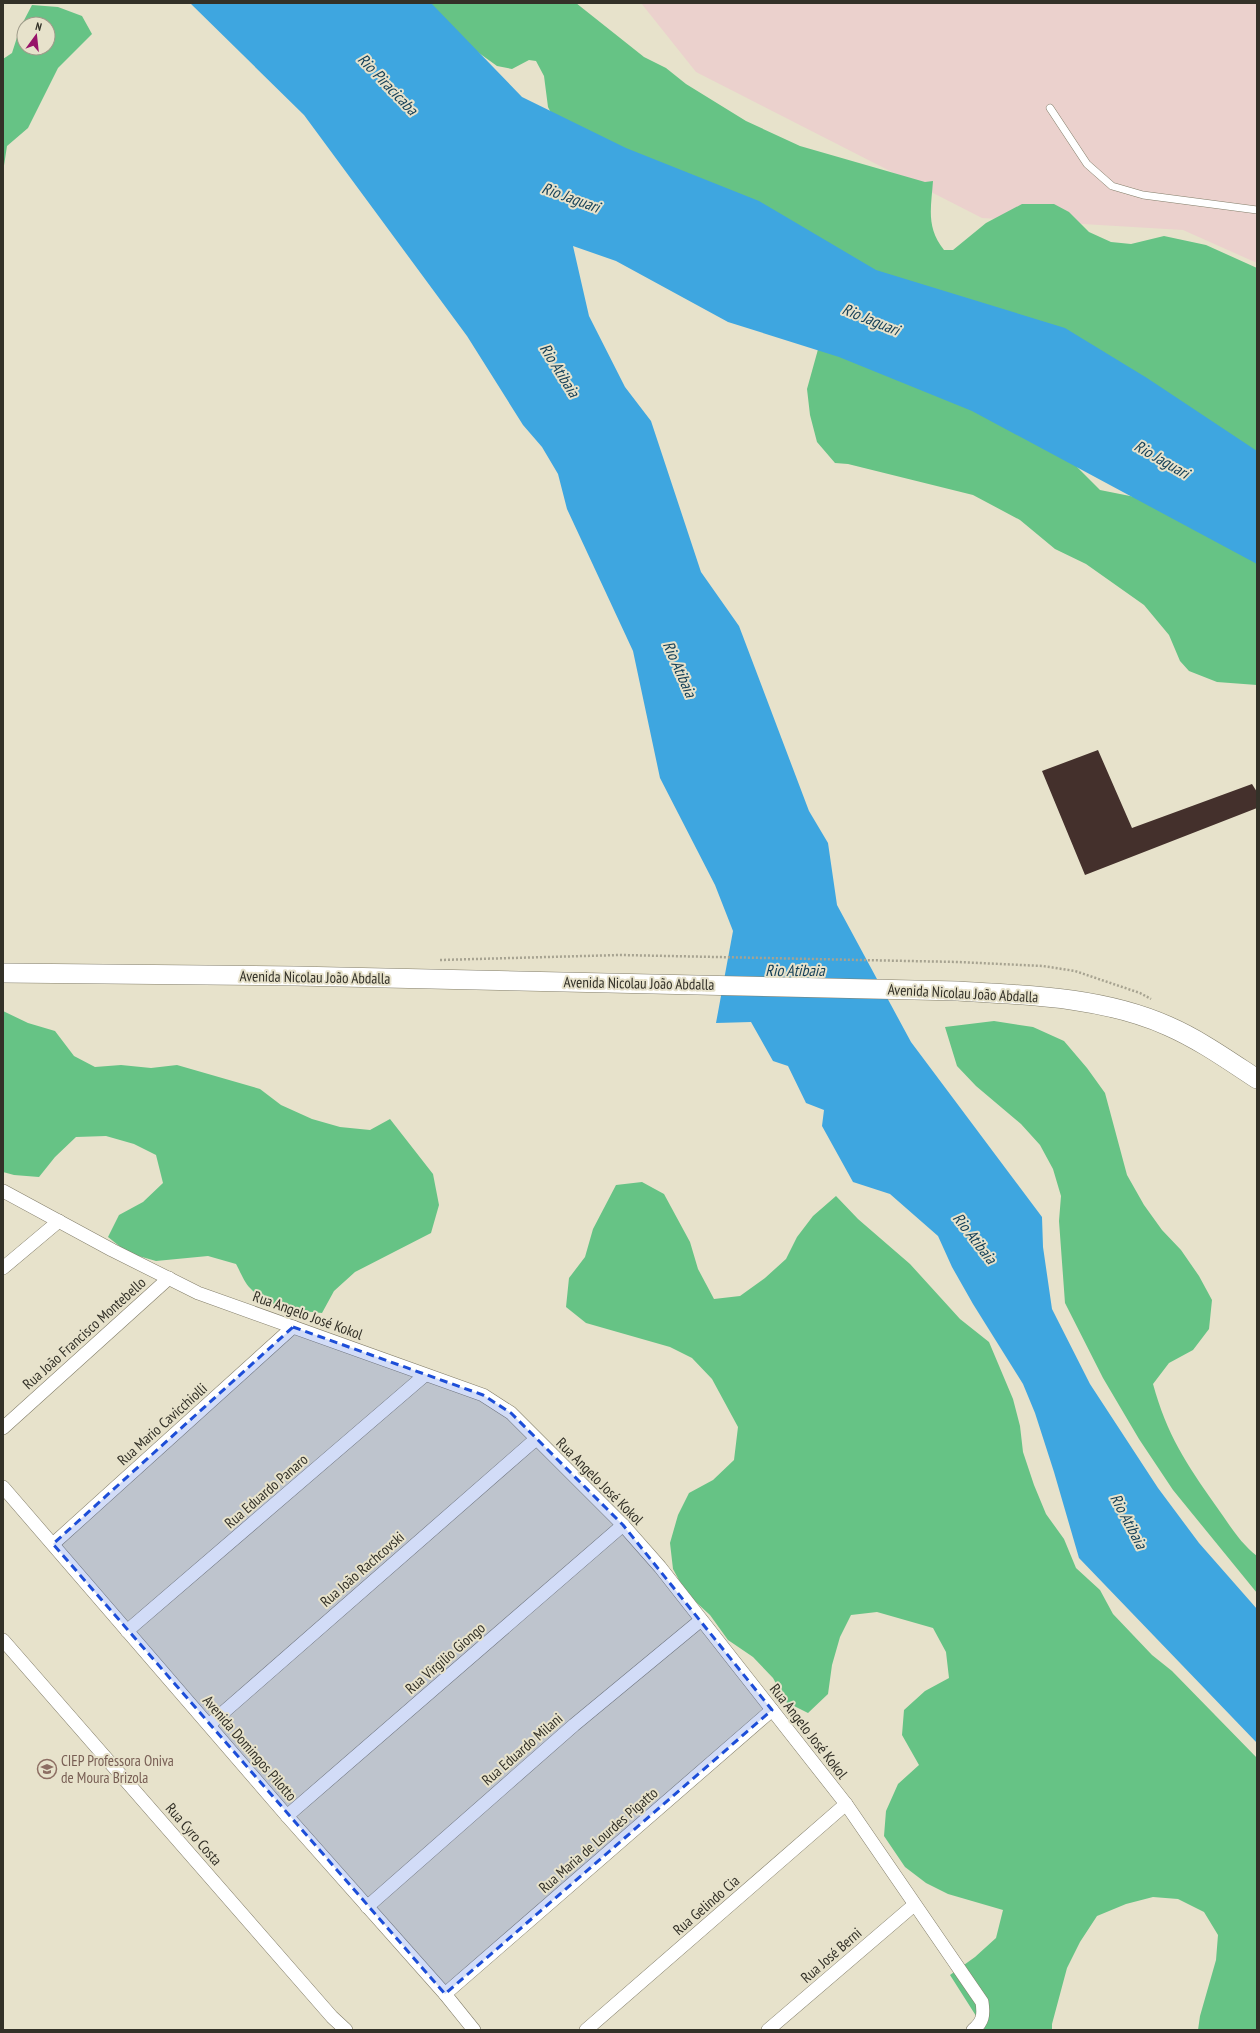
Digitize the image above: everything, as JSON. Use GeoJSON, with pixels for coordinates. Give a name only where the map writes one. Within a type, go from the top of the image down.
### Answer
{"type":"FeatureCollection","features":[{"type":"Feature","properties":{"kind":"main road","name":"Avenida Nicolau João Abdalla"},"geometry":{"type":"LineString","coordinates":[[3,974],[621,983],[958,991],[1061,999],[1102,1006],[1135,1014],[1167,1025],[1200,1041],[1257,1079]]}},
{"type":"Feature","properties":{"kind":"street","name":"Rua Angelo José Kokol"},"geometry":{"type":"LineString","coordinates":[[3,1191],[198,1293],[482,1395],[511,1413],[623,1525],[660,1567],[846,1804],[982,2002],[983,2012],[976,2027]]}},
{"type":"Feature","properties":{"kind":"street"},"geometry":{"type":"LineString","coordinates":[[3,1268],[59,1221]]}},
{"type":"Feature","properties":{"kind":"street","name":"Rua João Francisco Montebello"},"geometry":{"type":"LineString","coordinates":[[3,1428],[169,1278]]}},
{"type":"Feature","properties":{"kind":"street","name":"Rua Mario Cavicchiolli"},"geometry":{"type":"LineString","coordinates":[[53,1544],[293,1327]]}},
{"type":"Feature","properties":{"kind":"street","name":"Rua Eduardo Panaro"},"geometry":{"type":"LineString","coordinates":[[127,1631],[425,1375]]}},
{"type":"Feature","properties":{"kind":"street","name":"Rua João Rachcovski"},"geometry":{"type":"LineString","coordinates":[[210,1724],[536,1438]]}},
{"type":"Feature","properties":{"kind":"street","name":"Avenida Domingos Pilotto"},"geometry":{"type":"LineString","coordinates":[[3,1487],[127,1631],[210,1724],[367,1907],[445,1994],[474,2030]]}},
{"type":"Feature","properties":{"kind":"street","name":"Rua Virgilio Giongo"},"geometry":{"type":"LineString","coordinates":[[288,1816],[623,1525]]}},
{"type":"Feature","properties":{"kind":"street","name":"Rua Eduardo Milani"},"geometry":{"type":"LineString","coordinates":[[367,1907],[574,1724],[702,1620]]}},
{"type":"Feature","properties":{"kind":"street","name":"Rua Cyro Costa"},"geometry":{"type":"LineString","coordinates":[[3,1640],[327,2011],[346,2030]]}},
{"type":"Feature","properties":{"kind":"street","name":"Rua Maria de Lourdes Pigatto"},"geometry":{"type":"LineString","coordinates":[[445,1994],[772,1710]]}},
{"type":"Feature","properties":{"kind":"street","name":"Rua Gelindo Cia"},"geometry":{"type":"LineString","coordinates":[[586,2030],[846,1804]]}},
{"type":"Feature","properties":{"kind":"street","name":"Rua José Berni"},"geometry":{"type":"LineString","coordinates":[[768,2030],[914,1905]]}},
{"type":"Feature","properties":{"kind":"lane"},"geometry":{"type":"LineString","coordinates":[[1050,108],[1087,164],[1112,186],[1143,196],[1257,210]]}},
{"type":"Feature","properties":{"kind":"path"},"geometry":{"type":"LineString","coordinates":[[620,955],[958,962]]}},
{"type":"Feature","properties":{"kind":"highlighted area"},"geometry":{"type":"Polygon","coordinates":[[[293,1327],[483,1395],[511,1413],[623,1525],[772,1710],[445,1994],[53,1544],[293,1327]]]}},
{"type":"Feature","properties":{"kind":"shaded area"},"geometry":{"type":"Polygon","coordinates":[[[641,3],[1257,3],[1257,263],[1183,230],[982,218],[696,72],[641,3]]]}},
{"type":"Feature","properties":{"kind":"green space"},"geometry":{"type":"Polygon","coordinates":[[[418,3],[576,3],[644,57],[666,68],[686,84],[746,121],[800,146],[925,182],[933,181],[931,209],[932,225],[938,242],[944,250],[953,250],[986,223],[1022,204],[1054,204],[1069,212],[1089,232],[1111,242],[1131,244],[1164,236],[1206,245],[1257,268],[1257,488],[560,131],[548,107],[544,76],[536,61],[529,60],[512,69],[497,66],[429,17],[418,3]]]}},
{"type":"Feature","properties":{"kind":"green space"},"geometry":{"type":"Polygon","coordinates":[[[32,5],[58,7],[82,16],[92,34],[58,68],[28,128],[7,146],[3,172],[3,59],[12,53],[16,40],[16,56],[56,56],[56,16],[26,16],[32,5]]]}},
{"type":"Feature","properties":{"kind":"green space"},"geometry":{"type":"Polygon","coordinates":[[[822,335],[1067,457],[1100,490],[1150,500],[1257,557],[1257,685],[1217,682],[1189,671],[1180,661],[1169,635],[1144,605],[1086,564],[1055,549],[1020,520],[973,495],[848,464],[835,463],[817,442],[810,415],[807,389],[822,335]]]}},
{"type":"Feature","properties":{"kind":"green space"},"geometry":{"type":"Polygon","coordinates":[[[3,1011],[28,1023],[55,1031],[74,1056],[95,1067],[121,1065],[151,1068],[177,1065],[260,1089],[281,1105],[312,1119],[340,1127],[370,1130],[390,1119],[433,1174],[439,1205],[431,1233],[355,1272],[334,1291],[322,1313],[283,1307],[257,1295],[248,1286],[236,1264],[208,1256],[156,1261],[128,1253],[108,1237],[119,1215],[143,1202],[163,1183],[156,1155],[134,1144],[106,1136],[76,1137],[55,1157],[39,1177],[14,1175],[3,1172],[3,1011]]]}},
{"type":"Feature","properties":{"kind":"green space"},"geometry":{"type":"Polygon","coordinates":[[[994,1021],[1033,1027],[1064,1041],[1087,1068],[1105,1093],[1127,1175],[1144,1205],[1162,1230],[1181,1250],[1199,1276],[1212,1300],[1209,1329],[1193,1350],[1169,1363],[1153,1384],[1158,1402],[1178,1448],[1205,1491],[1245,1545],[1257,1556],[1257,1593],[1173,1490],[1139,1439],[1103,1378],[1065,1303],[1059,1221],[1061,1196],[1053,1169],[1040,1145],[1021,1124],[976,1086],[957,1066],[945,1027],[994,1021]]]}},
{"type":"Feature","properties":{"kind":"green space"},"geometry":{"type":"Polygon","coordinates":[[[642,1182],[664,1194],[690,1242],[698,1269],[714,1299],[740,1296],[765,1278],[786,1259],[797,1237],[813,1216],[836,1196],[858,1219],[910,1264],[960,1319],[989,1342],[1013,1399],[1020,1426],[1023,1452],[1034,1485],[1046,1514],[1064,1539],[1076,1568],[1100,1590],[1113,1614],[1152,1655],[1172,1671],[1257,1758],[1257,2030],[1198,2030],[1200,2016],[1216,1960],[1218,1935],[1204,1912],[1178,1899],[1153,1897],[1126,1904],[1097,1916],[1080,1942],[1067,1968],[1052,2024],[1052,2030],[985,2030],[950,1975],[975,1957],[996,1938],[1003,1910],[948,1894],[926,1883],[905,1867],[884,1836],[886,1811],[898,1784],[919,1765],[902,1735],[904,1710],[925,1691],[949,1678],[946,1652],[933,1628],[877,1612],[851,1615],[840,1637],[832,1665],[828,1694],[808,1713],[786,1702],[773,1678],[753,1657],[728,1640],[710,1615],[686,1593],[673,1569],[670,1543],[678,1515],[689,1493],[713,1480],[734,1460],[738,1427],[712,1379],[692,1358],[670,1347],[586,1323],[566,1307],[569,1278],[585,1257],[593,1229],[616,1185],[642,1182]]]}},
{"type":"Feature","properties":{"kind":"water"},"geometry":{"type":"Polygon","coordinates":[[[190,3],[431,3],[522,97],[626,148],[759,201],[876,270],[1065,328],[1147,378],[1257,451],[1257,564],[972,411],[839,357],[728,322],[616,261],[573,246],[589,316],[625,387],[651,421],[701,572],[739,626],[809,811],[828,843],[837,905],[911,1042],[1042,1217],[1043,1247],[1052,1309],[1090,1384],[1158,1488],[1199,1543],[1257,1609],[1257,1743],[1079,1558],[1054,1472],[1035,1413],[1023,1384],[973,1304],[952,1267],[938,1236],[890,1194],[853,1182],[822,1126],[824,1110],[806,1103],[788,1066],[773,1061],[751,1022],[716,1023],[733,931],[715,885],[660,778],[633,651],[567,509],[558,474],[542,447],[523,425],[467,336],[304,115],[190,3]]]}},
{"type":"Feature","properties":{"kind":"building"},"geometry":{"type":"Polygon","coordinates":[[[1098,750],[1132,828],[1252,784],[1257,792],[1257,808],[1085,875],[1042,771],[1098,750]]]}},
{"type":"Feature","properties":{"kind":"place","name":"CIEP Professora Oniva de Moura Brizola"},"geometry":{"type":"Point","coordinates":[47,1769]}},
{"type":"Feature","properties":{"kind":"water label","name":"Rio Piracicaba"},"geometry":{"type":"Point","coordinates":[388,84]}},
{"type":"Feature","properties":{"kind":"water label","name":"Rio Jaguari"},"geometry":{"type":"Point","coordinates":[571,197]}},
{"type":"Feature","properties":{"kind":"water label","name":"Rio Jaguari"},"geometry":{"type":"Point","coordinates":[871,319]}},
{"type":"Feature","properties":{"kind":"water label","name":"Rio Atibaia"},"geometry":{"type":"Point","coordinates":[560,370]}},
{"type":"Feature","properties":{"kind":"water label","name":"Rio Jaguari"},"geometry":{"type":"Point","coordinates":[1162,459]}},
{"type":"Feature","properties":{"kind":"water label","name":"Rio Atibaia"},"geometry":{"type":"Point","coordinates":[680,669]}},
{"type":"Feature","properties":{"kind":"water label","name":"Rio Atibaia"},"geometry":{"type":"Point","coordinates":[795,970]}},
{"type":"Feature","properties":{"kind":"water label","name":"Rio Atibaia"},"geometry":{"type":"Point","coordinates":[975,1238]}},
{"type":"Feature","properties":{"kind":"water label","name":"Rio Atibaia"},"geometry":{"type":"Point","coordinates":[1129,1521]}}]}
